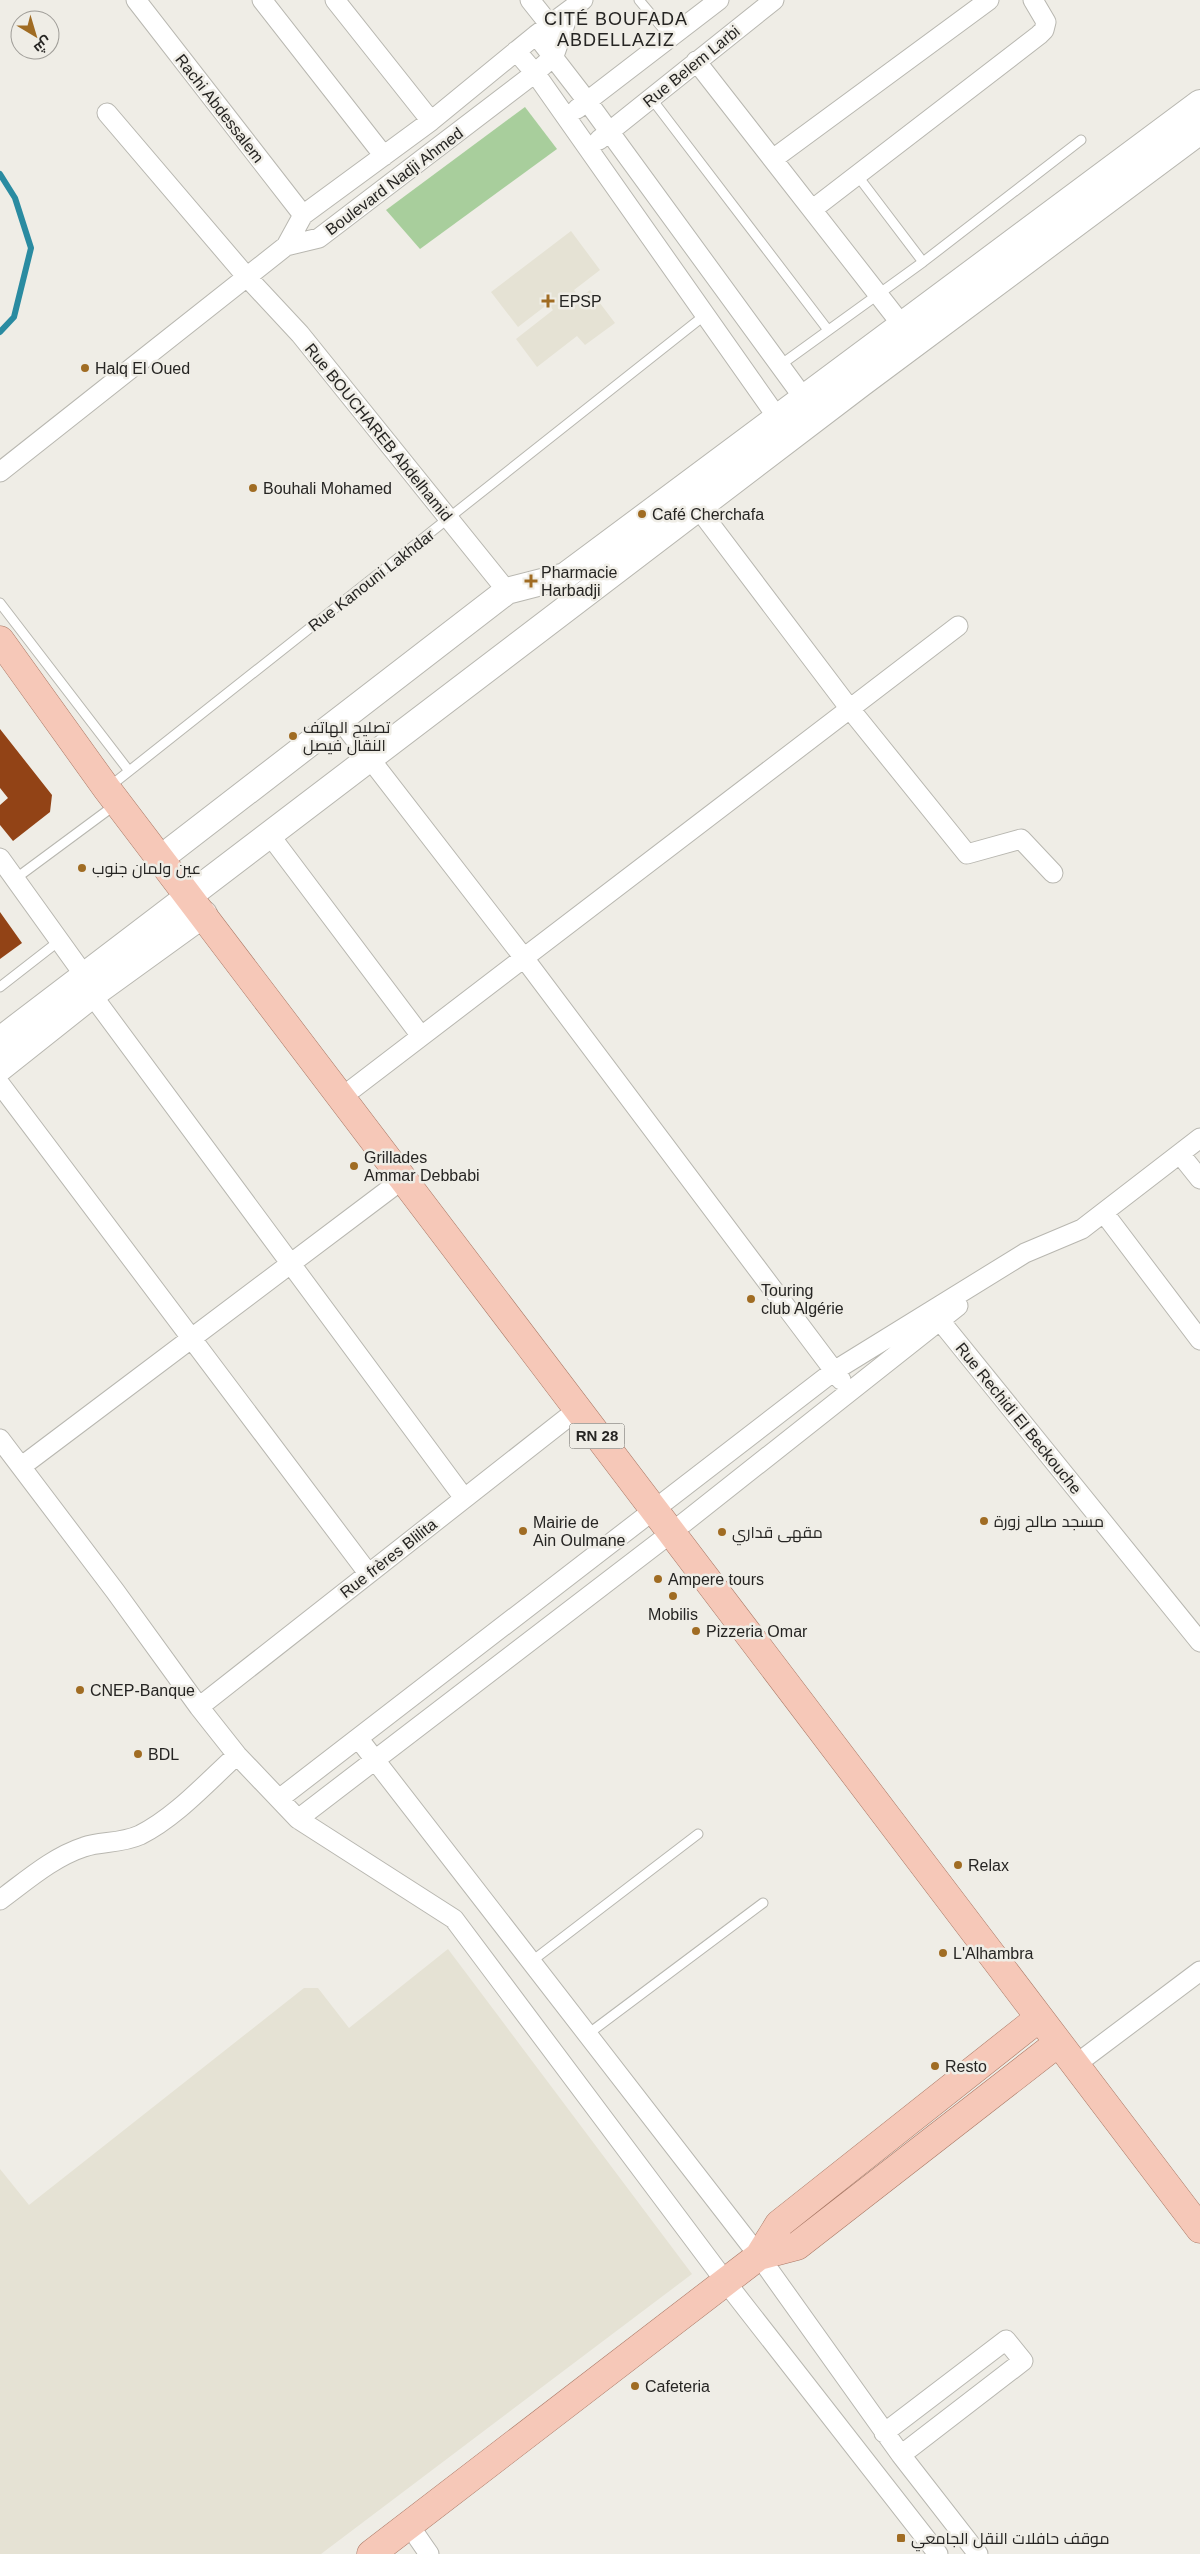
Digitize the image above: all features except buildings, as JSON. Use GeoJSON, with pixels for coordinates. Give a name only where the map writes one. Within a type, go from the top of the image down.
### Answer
{"type":"FeatureCollection","features":[{"type":"Feature","properties":{"kind":"main road"},"geometry":{"type":"LineString","coordinates":[[161,858],[507,591],[565,576],[811,408],[910,334],[1200,103]]}},
{"type":"Feature","properties":{"kind":"main road"},"geometry":{"type":"LineString","coordinates":[[910,334],[1200,131]]}},
{"type":"Feature","properties":{"kind":"main road"},"geometry":{"type":"LineString","coordinates":[[0,1040],[88,985],[197,904],[269,834],[698,508],[784,427]]}},
{"type":"Feature","properties":{"kind":"main road","name":"RN 28"},"geometry":{"type":"LineString","coordinates":[[0,640],[113,795],[577,1410],[1200,2229]]}},
{"type":"Feature","properties":{"kind":"main road"},"geometry":{"type":"LineString","coordinates":[[0,1068],[88,985]]}},
{"type":"Feature","properties":{"kind":"main road"},"geometry":{"type":"LineString","coordinates":[[371,2554],[758,2256],[779,2224],[1039,2018]]}},
{"type":"Feature","properties":{"kind":"main road"},"geometry":{"type":"LineString","coordinates":[[758,2256],[797,2246],[1058,2043]]}},
{"type":"Feature","properties":{"kind":"street","name":"Rachi Abdessalem"},"geometry":{"type":"LineString","coordinates":[[136,0],[303,215]]}},
{"type":"Feature","properties":{"kind":"street"},"geometry":{"type":"LineString","coordinates":[[262,0],[384,156]]}},
{"type":"Feature","properties":{"kind":"street"},"geometry":{"type":"LineString","coordinates":[[335,0],[432,121]]}},
{"type":"Feature","properties":{"kind":"street"},"geometry":{"type":"LineString","coordinates":[[530,0],[548,33],[554,56],[811,408]]}},
{"type":"Feature","properties":{"kind":"street"},"geometry":{"type":"LineString","coordinates":[[566,117],[719,0]]}},
{"type":"Feature","properties":{"kind":"street","name":"Rue Belem Larbi"},"geometry":{"type":"LineString","coordinates":[[588,149],[608,131],[774,0]]}},
{"type":"Feature","properties":{"kind":"street"},"geometry":{"type":"LineString","coordinates":[[773,159],[988,0]]}},
{"type":"Feature","properties":{"kind":"street"},"geometry":{"type":"LineString","coordinates":[[812,209],[1038,36],[1044,30],[1046,22],[1033,0]]}},
{"type":"Feature","properties":{"kind":"street"},"geometry":{"type":"LineString","coordinates":[[286,246],[303,215],[432,121],[516,51],[548,33],[576,5]]}},
{"type":"Feature","properties":{"kind":"street"},"geometry":{"type":"LineString","coordinates":[[516,51],[566,117],[784,427]]}},
{"type":"Feature","properties":{"kind":"street","name":"Boulevard Nadji Ahmed"},"geometry":{"type":"LineString","coordinates":[[0,472],[246,276],[286,246],[319,238],[535,74],[554,56]]}},
{"type":"Feature","properties":{"kind":"street"},"geometry":{"type":"LineString","coordinates":[[696,61],[910,334]]}},
{"type":"Feature","properties":{"kind":"street","name":"Rue BOUCHAREB Abdelhamid"},"geometry":{"type":"LineString","coordinates":[[107,114],[246,276],[300,334],[507,591]]}},
{"type":"Feature","properties":{"kind":"street"},"geometry":{"type":"LineString","coordinates":[[698,508],[850,709],[967,854],[1021,839],[1053,873]]}},
{"type":"Feature","properties":{"kind":"street"},"geometry":{"type":"LineString","coordinates":[[342,1097],[958,626]]}},
{"type":"Feature","properties":{"kind":"street"},"geometry":{"type":"LineString","coordinates":[[340,720],[524,958],[834,1371],[849,1394]]}},
{"type":"Feature","properties":{"kind":"street"},"geometry":{"type":"LineString","coordinates":[[269,834],[421,1036]]}},
{"type":"Feature","properties":{"kind":"street"},"geometry":{"type":"LineString","coordinates":[[0,858],[60,941],[88,985],[290,1266],[464,1498]]}},
{"type":"Feature","properties":{"kind":"street"},"geometry":{"type":"LineString","coordinates":[[0,1084],[368,1573]]}},
{"type":"Feature","properties":{"kind":"street"},"geometry":{"type":"LineString","coordinates":[[279,1799],[834,1371],[937,1315],[1025,1253],[1082,1229],[1200,1138]]}},
{"type":"Feature","properties":{"kind":"street"},"geometry":{"type":"LineString","coordinates":[[1180,1154],[1200,1179]]}},
{"type":"Feature","properties":{"kind":"street"},"geometry":{"type":"LineString","coordinates":[[22,1466],[290,1266],[403,1179]]}},
{"type":"Feature","properties":{"kind":"street"},"geometry":{"type":"LineString","coordinates":[[1104,1213],[1200,1340]]}},
{"type":"Feature","properties":{"kind":"street"},"geometry":{"type":"LineString","coordinates":[[298,1818],[671,1533],[849,1394],[937,1315]]}},
{"type":"Feature","properties":{"kind":"street","name":"Rue Rechidi El Beckouche"},"geometry":{"type":"LineString","coordinates":[[937,1315],[1200,1642]]}},
{"type":"Feature","properties":{"kind":"street","name":"Rue frères Blilita"},"geometry":{"type":"LineString","coordinates":[[199,1707],[577,1410]]}},
{"type":"Feature","properties":{"kind":"street"},"geometry":{"type":"LineString","coordinates":[[0,1439],[22,1466],[199,1707],[237,1755],[298,1818],[454,1919],[726,2281],[938,2554]]}},
{"type":"Feature","properties":{"kind":"street"},"geometry":{"type":"LineString","coordinates":[[358,1738],[758,2256],[884,2433],[978,2554]]}},
{"type":"Feature","properties":{"kind":"street"},"geometry":{"type":"LineString","coordinates":[[0,1900],[69,1853],[86,1846],[111,1844],[139,1835],[169,1816],[237,1755]]}},
{"type":"Feature","properties":{"kind":"street"},"geometry":{"type":"LineString","coordinates":[[1075,2065],[1200,1971]]}},
{"type":"Feature","properties":{"kind":"street"},"geometry":{"type":"LineString","coordinates":[[884,2433],[1006,2340],[1023,2361],[901,2455]]}},
{"type":"Feature","properties":{"kind":"street"},"geometry":{"type":"LineString","coordinates":[[409,2526],[429,2554]]}},
{"type":"Feature","properties":{"kind":"lane"},"geometry":{"type":"LineString","coordinates":[[639,0],[670,37]]}},
{"type":"Feature","properties":{"kind":"lane"},"geometry":{"type":"LineString","coordinates":[[651,98],[828,330]]}},
{"type":"Feature","properties":{"kind":"lane"},"geometry":{"type":"LineString","coordinates":[[779,366],[923,262],[1081,140]]}},
{"type":"Feature","properties":{"kind":"lane"},"geometry":{"type":"LineString","coordinates":[[857,175],[923,262]]}},
{"type":"Feature","properties":{"kind":"lane","name":"Rue Kanouni Lakhdar"},"geometry":{"type":"LineString","coordinates":[[15,879],[113,795],[130,771],[705,315]]}},
{"type":"Feature","properties":{"kind":"lane"},"geometry":{"type":"LineString","coordinates":[[0,603],[130,771]]}},
{"type":"Feature","properties":{"kind":"lane"},"geometry":{"type":"LineString","coordinates":[[0,987],[60,941]]}},
{"type":"Feature","properties":{"kind":"lane"},"geometry":{"type":"LineString","coordinates":[[532,1961],[698,1834]]}},
{"type":"Feature","properties":{"kind":"lane"},"geometry":{"type":"LineString","coordinates":[[588,2034],[763,1903]]}},
{"type":"Feature","properties":{"kind":"shaded area","name":"EPSP"},"geometry":{"type":"Polygon","coordinates":[[[571,231],[600,270],[574,290],[580,298],[590,290],[615,323],[585,345],[577,336],[537,367],[516,339],[553,310],[548,304],[518,327],[491,292],[571,231]]]}},
{"type":"Feature","properties":{"kind":"shaded area"},"geometry":{"type":"Polygon","coordinates":[[[448,1949],[692,2274],[321,2554],[0,2554],[0,2169],[29,2205],[304,1988],[318,1988],[349,2028],[448,1949]]]}},
{"type":"Feature","properties":{"kind":"green space"},"geometry":{"type":"Polygon","coordinates":[[[525,107],[557,149],[420,249],[386,210],[525,107]]]}},
{"type":"Feature","properties":{"kind":"waterway"},"geometry":{"type":"LineString","coordinates":[[0,174],[15,198],[31,248],[14,317],[0,332]]}},
{"type":"Feature","properties":{"kind":"place","name":"EPSP"},"geometry":{"type":"Point","coordinates":[548,301]}},
{"type":"Feature","properties":{"kind":"place","name":"Halq El Oued"},"geometry":{"type":"Point","coordinates":[85,368]}},
{"type":"Feature","properties":{"kind":"place","name":"Bouhali Mohamed"},"geometry":{"type":"Point","coordinates":[253,488]}},
{"type":"Feature","properties":{"kind":"place","name":"Café Cherchafa"},"geometry":{"type":"Point","coordinates":[642,514]}},
{"type":"Feature","properties":{"kind":"place","name":"Pharmacie Harbadji"},"geometry":{"type":"Point","coordinates":[531,581]}},
{"type":"Feature","properties":{"kind":"place","name":"تصليح الهاتف النقال فيصل"},"geometry":{"type":"Point","coordinates":[293,736]}},
{"type":"Feature","properties":{"kind":"place","name":"عين ولمان جنوب"},"geometry":{"type":"Point","coordinates":[82,868]}},
{"type":"Feature","properties":{"kind":"place","name":"Grillades Ammar Debbabi"},"geometry":{"type":"Point","coordinates":[354,1166]}},
{"type":"Feature","properties":{"kind":"place","name":"Touring club Algérie"},"geometry":{"type":"Point","coordinates":[751,1299]}},
{"type":"Feature","properties":{"kind":"place","name":"مسجد صالح زورة"},"geometry":{"type":"Point","coordinates":[984,1521]}},
{"type":"Feature","properties":{"kind":"place","name":"Mairie de Ain Oulmane"},"geometry":{"type":"Point","coordinates":[523,1531]}},
{"type":"Feature","properties":{"kind":"place","name":"مقهى قداري"},"geometry":{"type":"Point","coordinates":[722,1532]}},
{"type":"Feature","properties":{"kind":"place","name":"Ampere tours"},"geometry":{"type":"Point","coordinates":[658,1579]}},
{"type":"Feature","properties":{"kind":"place","name":"Mobilis"},"geometry":{"type":"Point","coordinates":[673,1596]}},
{"type":"Feature","properties":{"kind":"place","name":"Pizzeria Omar"},"geometry":{"type":"Point","coordinates":[696,1631]}},
{"type":"Feature","properties":{"kind":"place","name":"CNEP-Banque"},"geometry":{"type":"Point","coordinates":[80,1690]}},
{"type":"Feature","properties":{"kind":"place","name":"BDL"},"geometry":{"type":"Point","coordinates":[138,1754]}},
{"type":"Feature","properties":{"kind":"place","name":"Relax"},"geometry":{"type":"Point","coordinates":[958,1865]}},
{"type":"Feature","properties":{"kind":"place","name":"L'Alhambra"},"geometry":{"type":"Point","coordinates":[943,1953]}},
{"type":"Feature","properties":{"kind":"place","name":"Resto"},"geometry":{"type":"Point","coordinates":[935,2066]}},
{"type":"Feature","properties":{"kind":"place","name":"Cafeteria"},"geometry":{"type":"Point","coordinates":[635,2386]}},
{"type":"Feature","properties":{"kind":"place","name":"موقف حافلات النقل الجامعي"},"geometry":{"type":"Point","coordinates":[901,2538]}},
{"type":"Feature","properties":{"kind":"district","name":"CITÉ BOUFADA ABDELLAZIZ"},"geometry":{"type":"Point","coordinates":[616,29]}}]}
